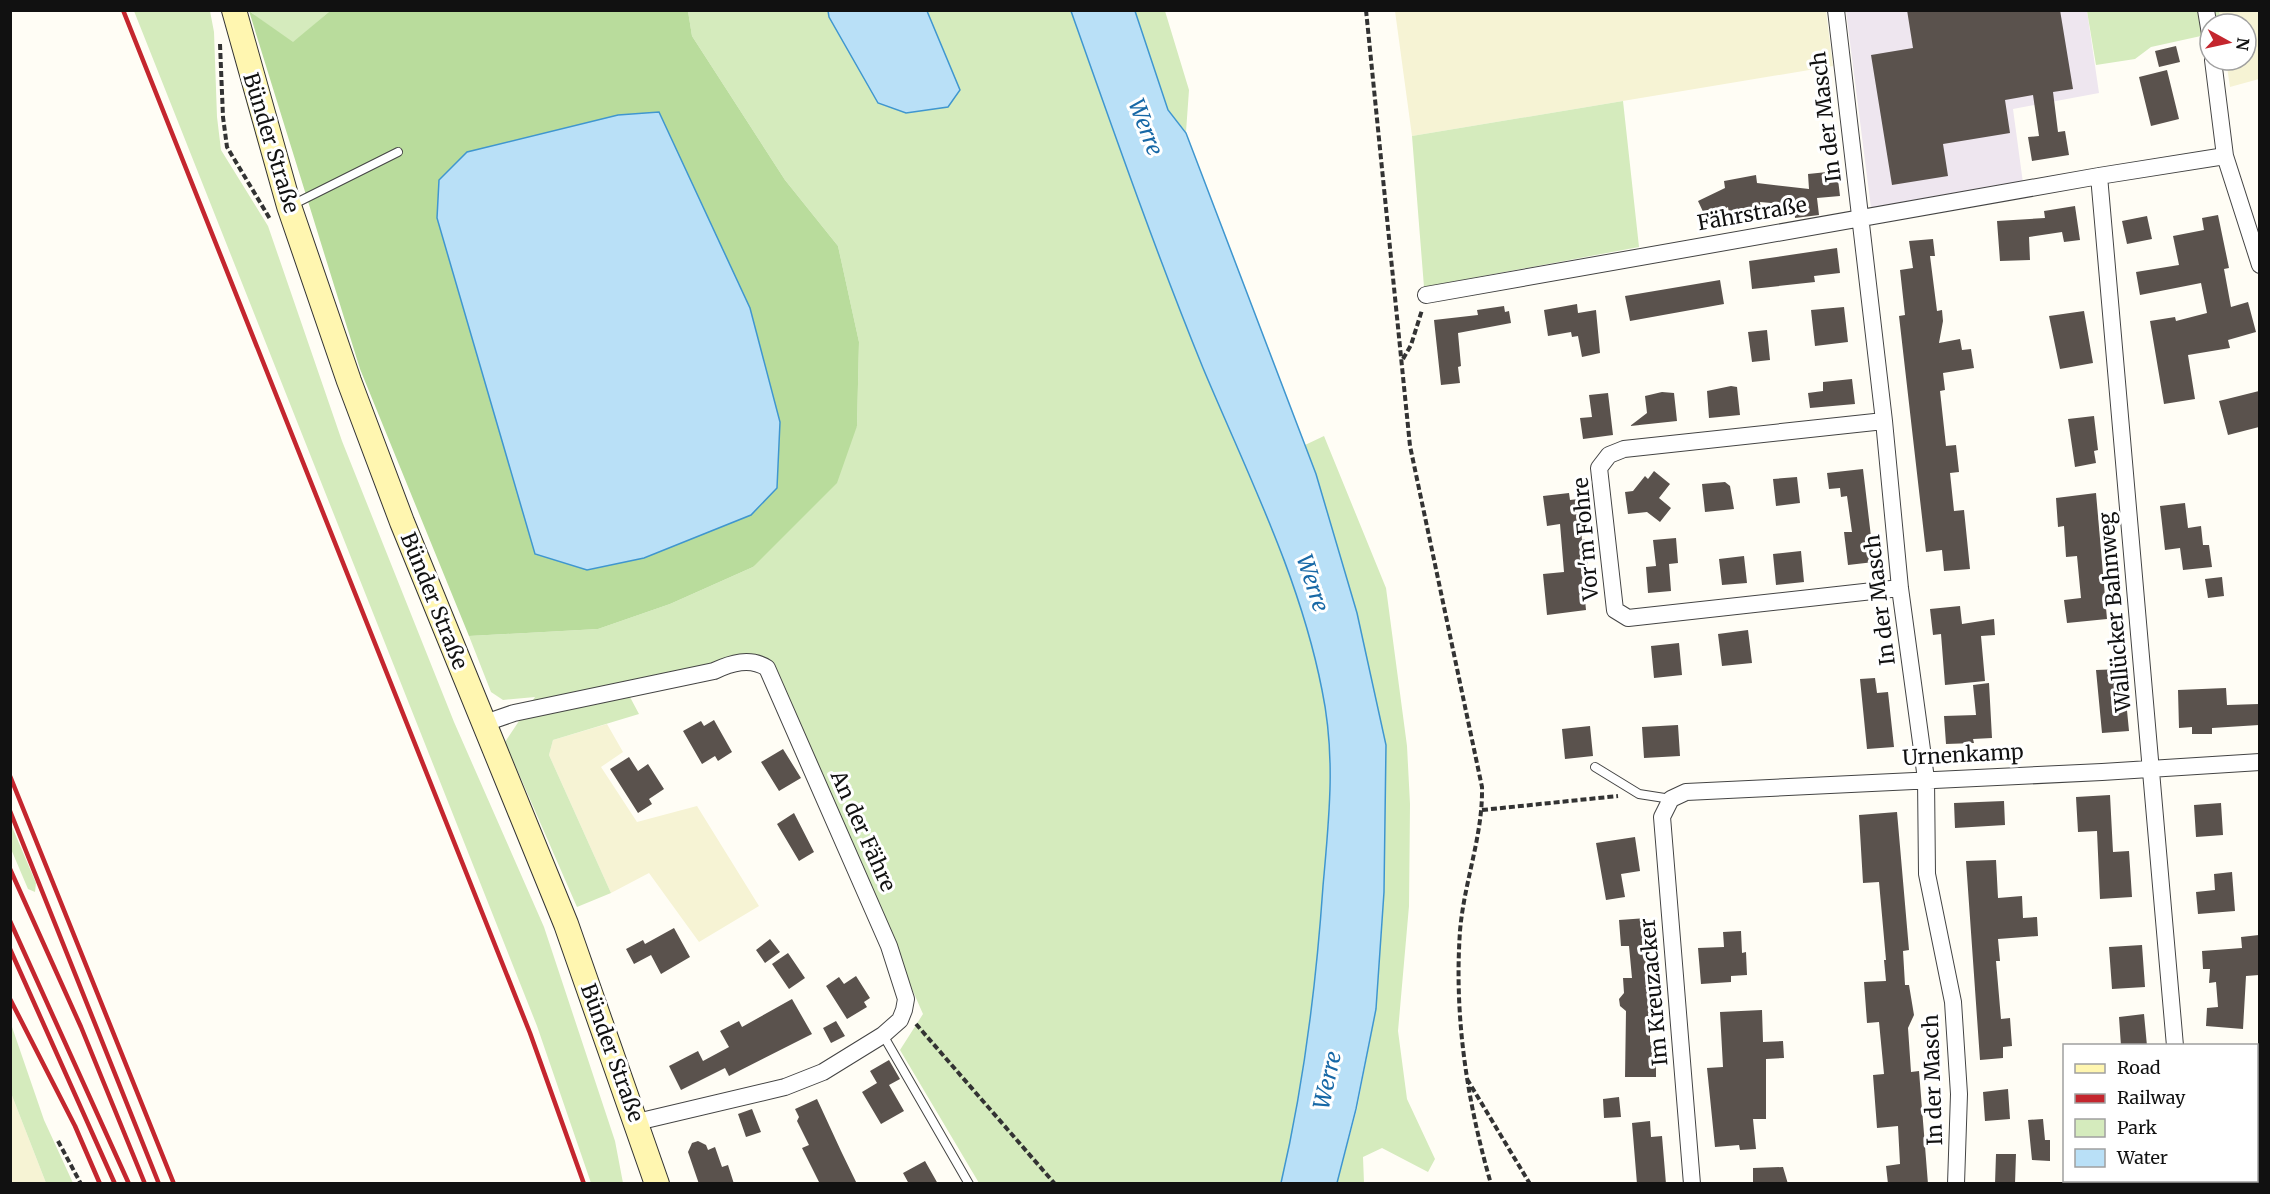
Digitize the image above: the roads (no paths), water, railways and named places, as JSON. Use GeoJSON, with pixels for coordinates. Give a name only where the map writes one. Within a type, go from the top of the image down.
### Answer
{"type":"FeatureCollection","features":[{"type":"Feature","properties":{"kind":"main road","name":"Bünder Straße"},"geometry":{"type":"LineString","coordinates":[[234,10],[289,206],[349,381],[398,511],[566,924],[657,1184]]}},
{"type":"Feature","properties":{"kind":"street","name":"In der Masch"},"geometry":{"type":"LineString","coordinates":[[1836,10],[1884,421],[1900,588],[1926,778],[1928,874],[1953,1002],[1959,1094],[1956,1184]]}},
{"type":"Feature","properties":{"kind":"street"},"geometry":{"type":"LineString","coordinates":[[2214,72],[2225,156],[2254,234],[2259,265]]}},
{"type":"Feature","properties":{"kind":"street","name":"Fährstraße"},"geometry":{"type":"LineString","coordinates":[[1426,295],[1861,217],[2225,156]]}},
{"type":"Feature","properties":{"kind":"street","name":"Wallücker Bahnweg"},"geometry":{"type":"LineString","coordinates":[[2099,176],[2175,1044]]}},
{"type":"Feature","properties":{"kind":"street","name":"Vor'm Fohre"},"geometry":{"type":"LineString","coordinates":[[1884,421],[1624,449],[1610,455],[1599,468],[1615,610],[1628,618],[1900,588]]}},
{"type":"Feature","properties":{"kind":"street","name":"An der Fähre"},"geometry":{"type":"LineString","coordinates":[[485,723],[514,712],[714,671],[730,664],[747,662],[760,664],[767,668],[889,945],[906,999],[900,1020],[883,1035]]}},
{"type":"Feature","properties":{"kind":"street","name":"Urnenkamp"},"geometry":{"type":"LineString","coordinates":[[1671,800],[1686,792],[1926,778],[2150,770],[2259,762]]}},
{"type":"Feature","properties":{"kind":"street","name":"Im Kreuzacker"},"geometry":{"type":"LineString","coordinates":[[1671,800],[1662,817],[1692,1184]]}},
{"type":"Feature","properties":{"kind":"street"},"geometry":{"type":"LineString","coordinates":[[636,1122],[785,1087],[823,1072],[883,1035]]}},
{"type":"Feature","properties":{"kind":"lane"},"geometry":{"type":"LineString","coordinates":[[289,206],[398,152]]}},
{"type":"Feature","properties":{"kind":"lane"},"geometry":{"type":"LineString","coordinates":[[1595,767],[1639,794],[1671,800]]}},
{"type":"Feature","properties":{"kind":"lane"},"geometry":{"type":"LineString","coordinates":[[883,1035],[969,1184]]}},
{"type":"Feature","properties":{"kind":"water"},"geometry":{"type":"Polygon","coordinates":[[[828,11],[927,11],[960,90],[948,107],[906,113],[878,103],[829,17],[828,11]]]}},
{"type":"Feature","properties":{"kind":"water","name":"Werre"},"geometry":{"type":"Polygon","coordinates":[[[1071,11],[1135,11],[1168,110],[1186,133],[1316,474],[1357,613],[1386,745],[1384,892],[1376,1009],[1356,1109],[1337,1183],[1281,1183],[1303,1072],[1320,924],[1330,788],[1329,739],[1322,690],[1312,648],[1286,566],[1185,324],[1071,11]]]}},
{"type":"Feature","properties":{"kind":"water"},"geometry":{"type":"Polygon","coordinates":[[[659,112],[750,308],[780,422],[777,488],[751,515],[644,558],[587,570],[535,554],[437,218],[439,180],[467,152],[618,115],[659,112]]]}},
{"type":"Feature","properties":{"kind":"railway"},"geometry":{"type":"LineString","coordinates":[[123,10],[530,1033],[584,1184]]}},
{"type":"Feature","properties":{"kind":"railway"},"geometry":{"type":"LineString","coordinates":[[10,776],[174,1184]]}},
{"type":"Feature","properties":{"kind":"railway"},"geometry":{"type":"LineString","coordinates":[[10,811],[159,1184]]}},
{"type":"Feature","properties":{"kind":"railway"},"geometry":{"type":"LineString","coordinates":[[10,869],[81,1027],[145,1184]]}},
{"type":"Feature","properties":{"kind":"railway"},"geometry":{"type":"LineString","coordinates":[[10,921],[129,1184]]}},
{"type":"Feature","properties":{"kind":"railway"},"geometry":{"type":"LineString","coordinates":[[10,949],[115,1184]]}},
{"type":"Feature","properties":{"kind":"railway"},"geometry":{"type":"LineString","coordinates":[[10,999],[75,1126],[100,1184]]}}]}
